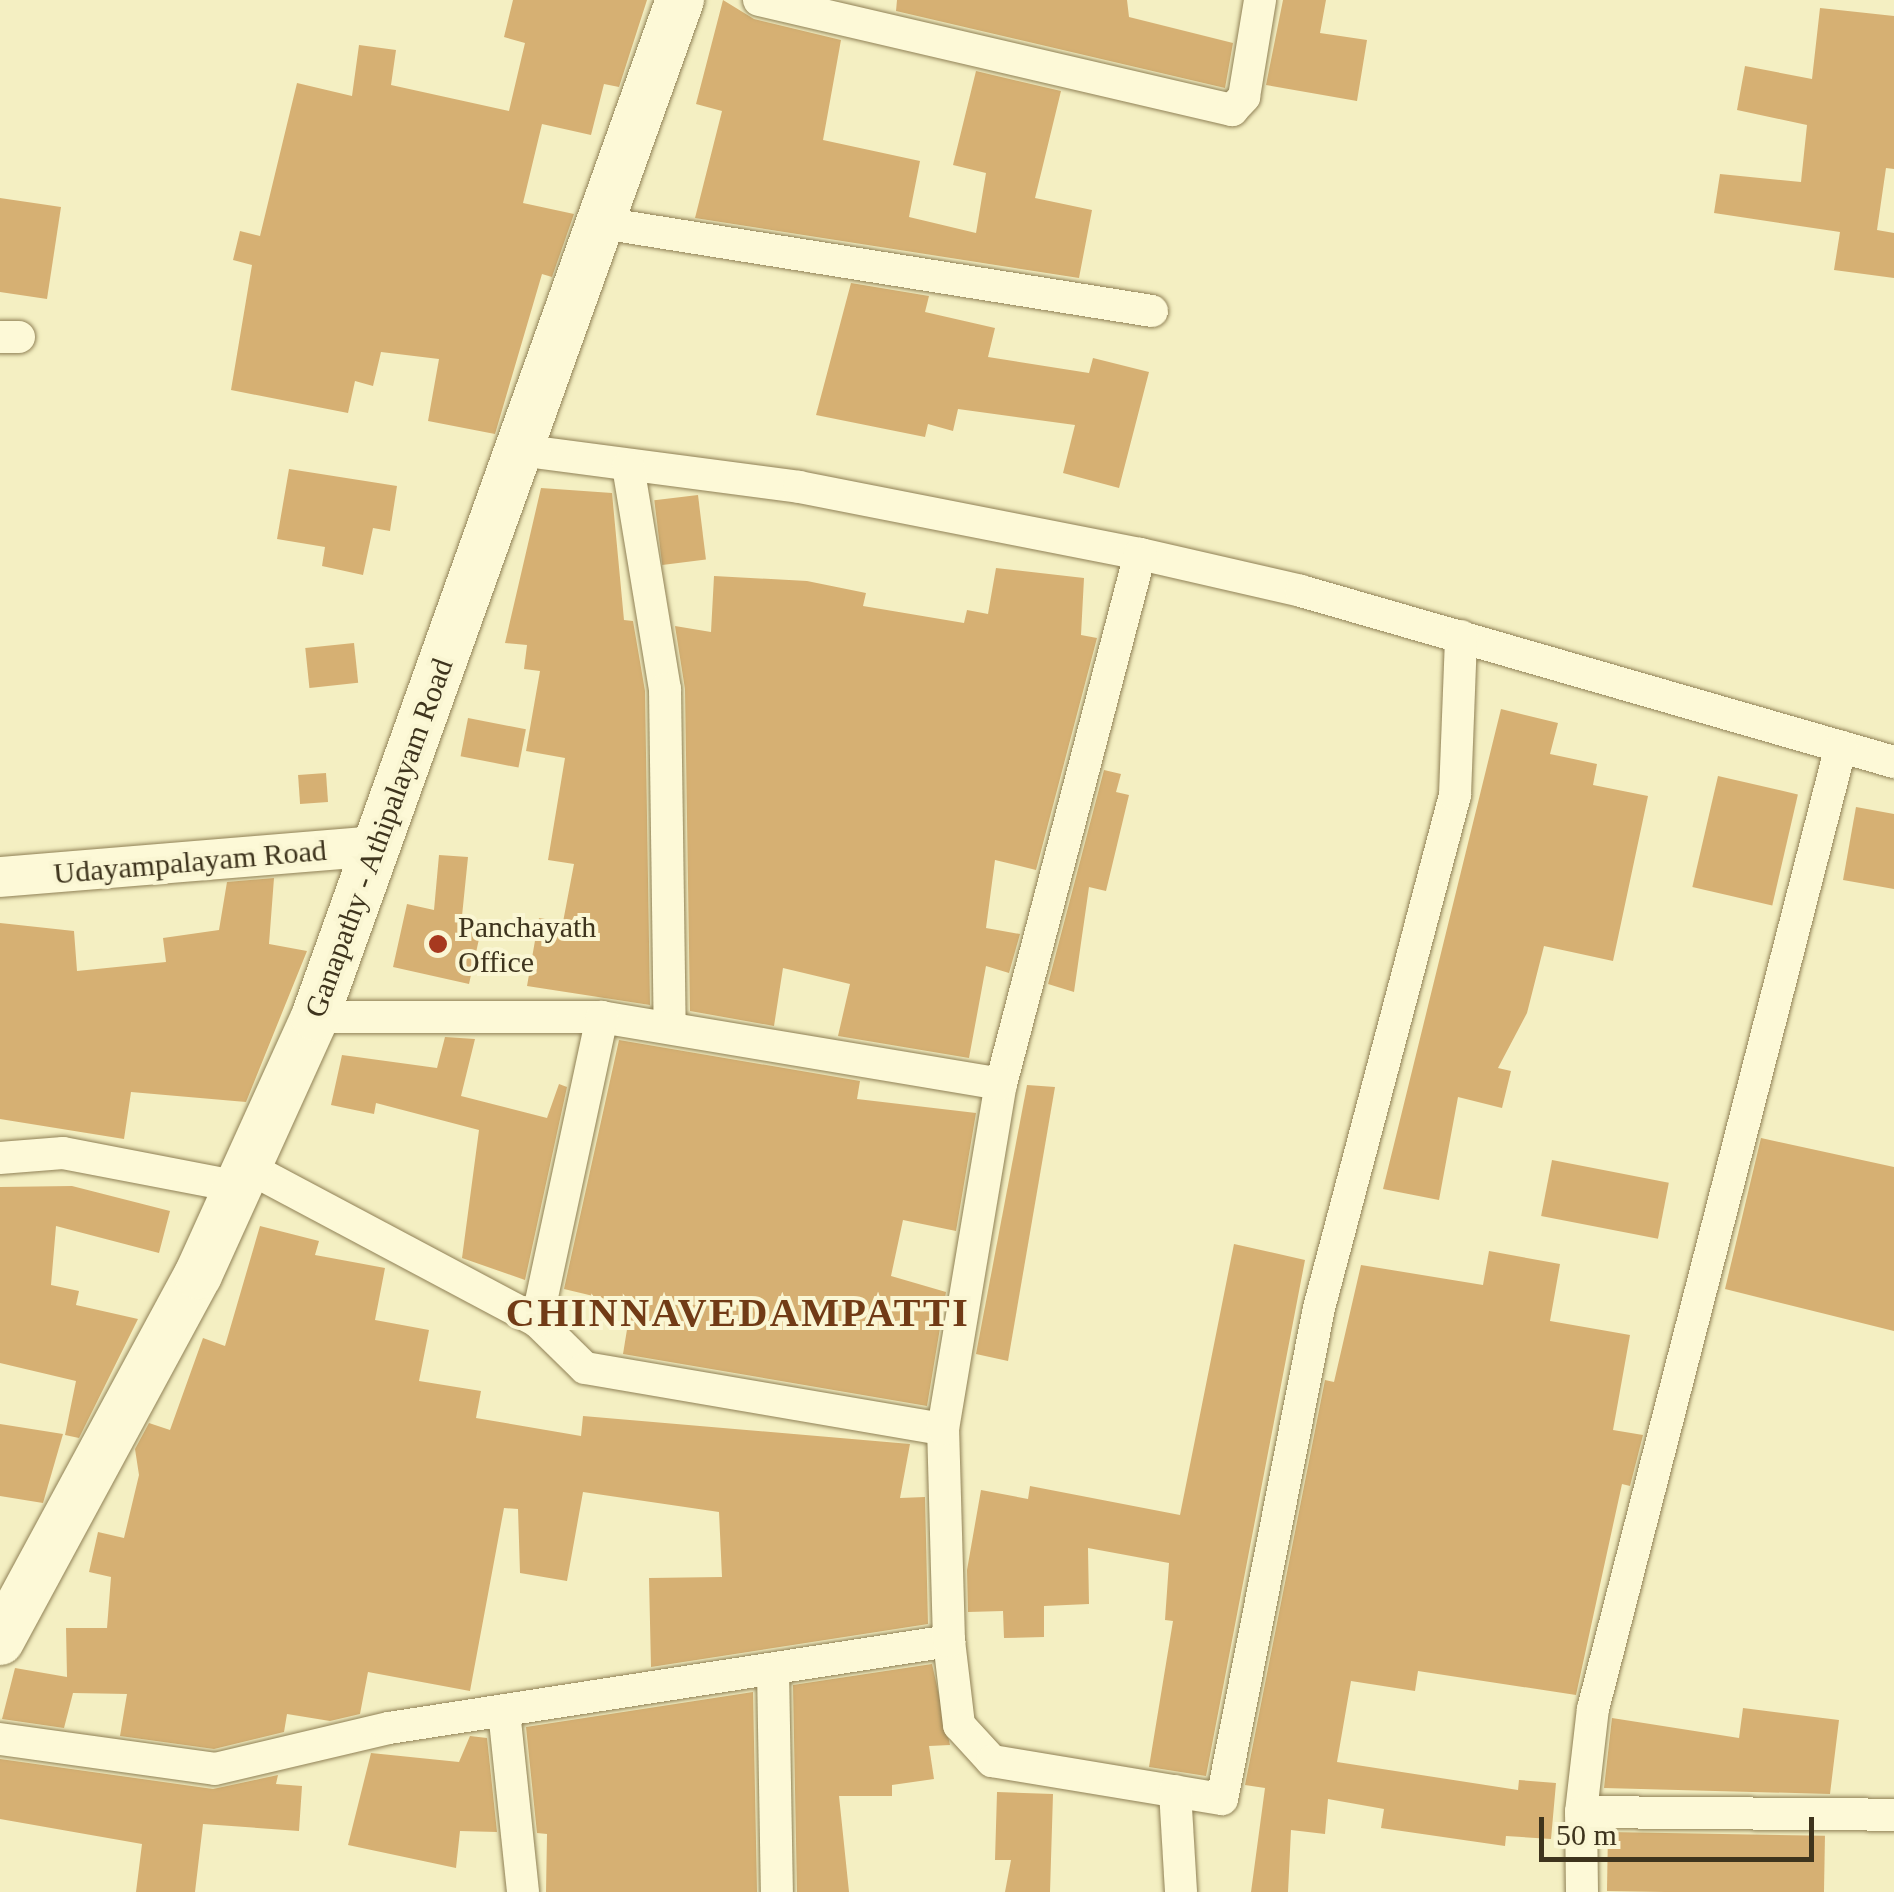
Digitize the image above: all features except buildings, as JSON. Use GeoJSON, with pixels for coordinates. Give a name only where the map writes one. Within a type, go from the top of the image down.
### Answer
{"type":"FeatureCollection","features":[{"type":"Feature","properties":{"kind":"main road","name":"Ganapathy - Athipalayam Road"},"geometry":{"type":"LineString","coordinates":[[0,1641],[198,1275],[239,1176],[314,1018],[680,0]]}},
{"type":"Feature","properties":{"kind":"street"},"geometry":{"type":"LineString","coordinates":[[760,0],[1232,110],[1244,96],[1260,0]]}},
{"type":"Feature","properties":{"kind":"street"},"geometry":{"type":"LineString","coordinates":[[602,223],[1152,311]]}},
{"type":"Feature","properties":{"kind":"street"},"geometry":{"type":"LineString","coordinates":[[519,450],[799,487],[1140,554],[1462,636],[1894,762]]}},
{"type":"Feature","properties":{"kind":"street"},"geometry":{"type":"LineString","coordinates":[[628,466],[665,689],[670,1027]]}},
{"type":"Feature","properties":{"kind":"street"},"geometry":{"type":"LineString","coordinates":[[1140,554],[1001,1084],[943,1430],[949,1641],[959,1725],[992,1761],[1222,1798],[1319,1308],[1455,795],[1462,636]]}},
{"type":"Feature","properties":{"kind":"street"},"geometry":{"type":"LineString","coordinates":[[1582,1892],[1581,1812],[1593,1709],[1841,746]]}},
{"type":"Feature","properties":{"kind":"street","name":"Udayampalayam Road"},"geometry":{"type":"LineString","coordinates":[[0,878],[379,846]]}},
{"type":"Feature","properties":{"kind":"street"},"geometry":{"type":"LineString","coordinates":[[314,1018],[602,1017],[1001,1084]]}},
{"type":"Feature","properties":{"kind":"street"},"geometry":{"type":"LineString","coordinates":[[537,1321],[602,1017]]}},
{"type":"Feature","properties":{"kind":"street"},"geometry":{"type":"LineString","coordinates":[[0,1158],[63,1153],[239,1176],[537,1321],[585,1368],[943,1430]]}},
{"type":"Feature","properties":{"kind":"street"},"geometry":{"type":"LineString","coordinates":[[0,1739],[214,1769],[504,1711],[949,1641]]}},
{"type":"Feature","properties":{"kind":"street"},"geometry":{"type":"LineString","coordinates":[[772,1668],[776,1892]]}},
{"type":"Feature","properties":{"kind":"street"},"geometry":{"type":"LineString","coordinates":[[504,1711],[524,1892]]}},
{"type":"Feature","properties":{"kind":"street"},"geometry":{"type":"LineString","coordinates":[[1175,1791],[1181,1892]]}},
{"type":"Feature","properties":{"kind":"street"},"geometry":{"type":"LineString","coordinates":[[1581,1812],[1894,1814]]}},
{"type":"Feature","properties":{"kind":"place","name":"Panchayath Office"},"geometry":{"type":"Point","coordinates":[438,944]}},
{"type":"Feature","properties":{"kind":"district","name":"CHINNAVEDAMPATTI"},"geometry":{"type":"Point","coordinates":[738,1313]}}]}
